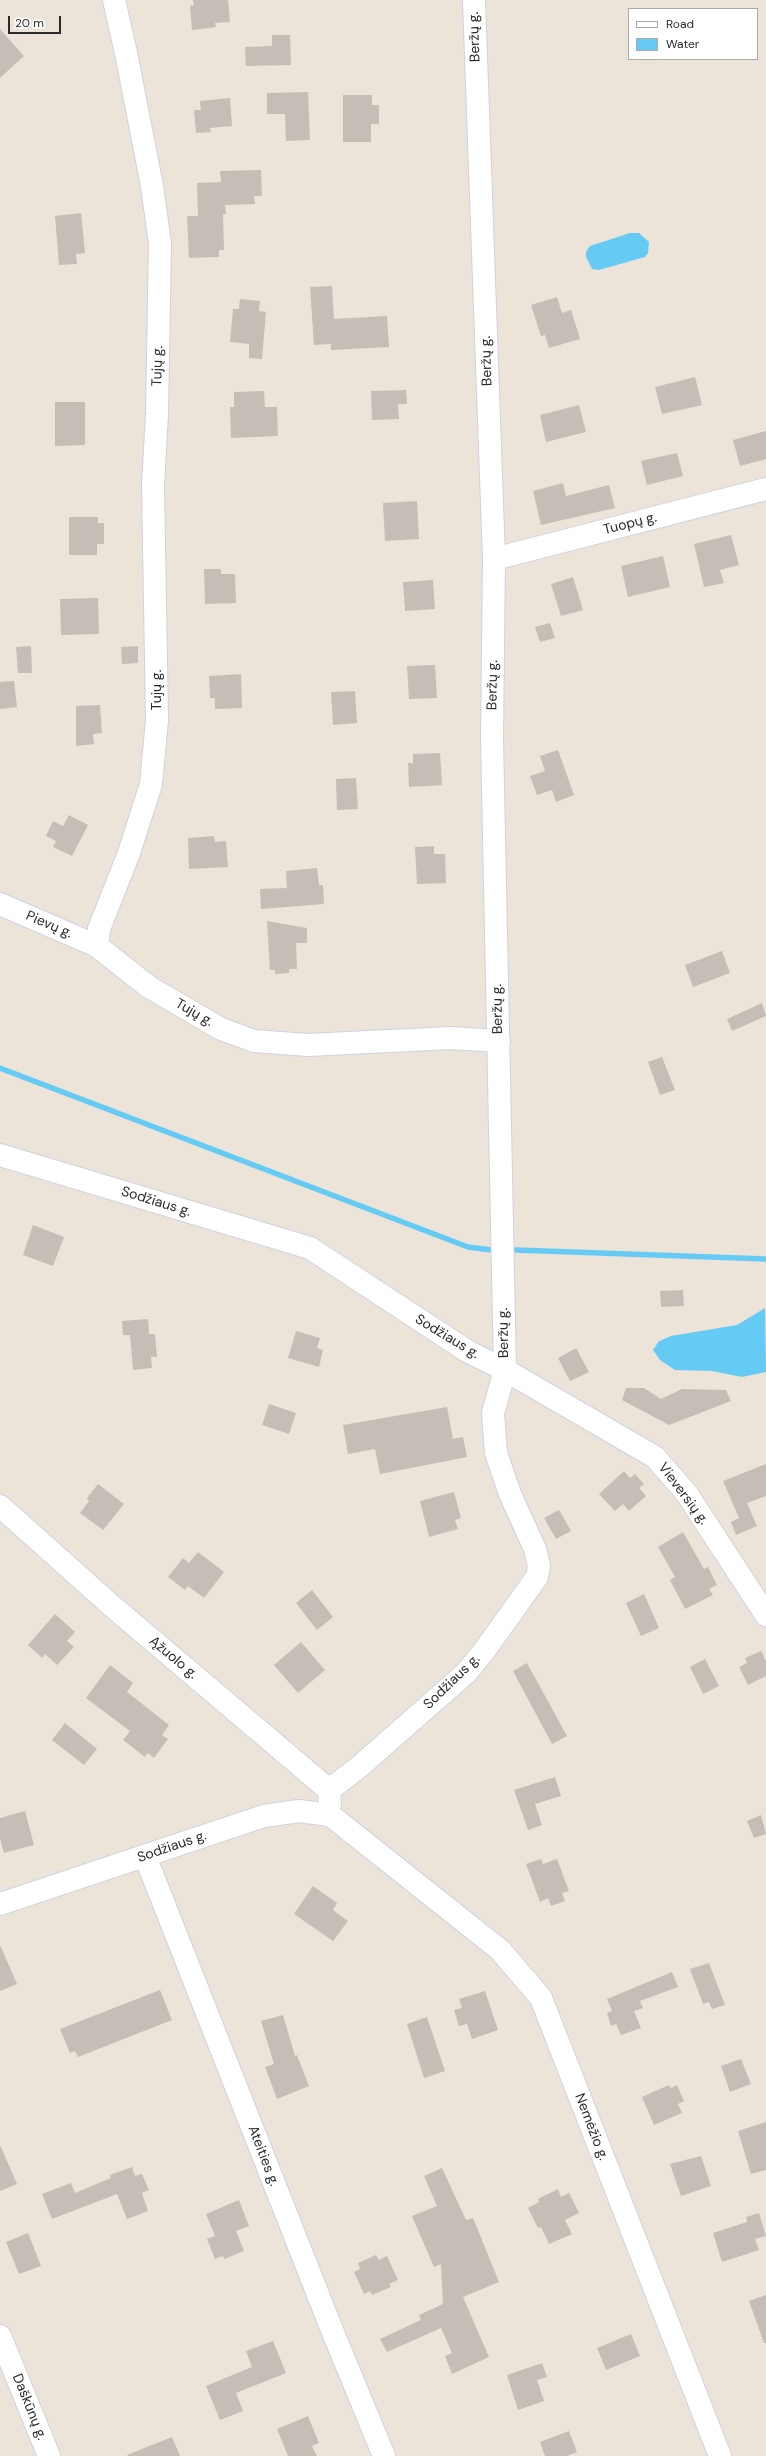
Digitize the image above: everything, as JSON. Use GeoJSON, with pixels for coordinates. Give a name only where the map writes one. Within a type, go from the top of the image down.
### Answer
{"type":"FeatureCollection","features":[{"type":"Feature","properties":{"kind":"street","name":"Tujų g."},"geometry":{"type":"LineString","coordinates":[[114,0],[152,186],[160,244],[157,399],[153,485],[157,720],[151,784],[129,854],[99,929],[97,946],[149,987],[222,1029],[254,1041],[308,1045],[451,1038],[499,1041]]}},
{"type":"Feature","properties":{"kind":"street","name":"Beržų g."},"geometry":{"type":"LineString","coordinates":[[474,0],[494,559],[492,738],[505,1370]]}},
{"type":"Feature","properties":{"kind":"street","name":"Tuopų g."},"geometry":{"type":"LineString","coordinates":[[494,559],[766,489]]}},
{"type":"Feature","properties":{"kind":"street","name":"Pievų g."},"geometry":{"type":"LineString","coordinates":[[0,904],[97,946]]}},
{"type":"Feature","properties":{"kind":"street","name":"Sodžiaus g."},"geometry":{"type":"LineString","coordinates":[[0,1155],[310,1248],[424,1325],[466,1351],[505,1370],[493,1413],[496,1453],[510,1494],[535,1549],[539,1566],[537,1577],[484,1651],[466,1673],[359,1767],[329,1790]]}},
{"type":"Feature","properties":{"kind":"street","name":"Vieversių g."},"geometry":{"type":"LineString","coordinates":[[505,1370],[655,1457],[687,1494],[766,1615]]}},
{"type":"Feature","properties":{"kind":"street","name":"Ąžuolo g."},"geometry":{"type":"LineString","coordinates":[[0,1506],[112,1606],[329,1790]]}},
{"type":"Feature","properties":{"kind":"street"},"geometry":{"type":"LineString","coordinates":[[329,1790],[330,1815]]}},
{"type":"Feature","properties":{"kind":"street","name":"Sodžiaus g."},"geometry":{"type":"LineString","coordinates":[[0,1904],[264,1816],[299,1812],[330,1815]]}},
{"type":"Feature","properties":{"kind":"street","name":"Nemėžio g."},"geometry":{"type":"LineString","coordinates":[[330,1815],[500,1950],[541,1998],[720,2456]]}},
{"type":"Feature","properties":{"kind":"street","name":"Ateities g."},"geometry":{"type":"LineString","coordinates":[[145,1856],[332,2330],[384,2456]]}},
{"type":"Feature","properties":{"kind":"street","name":"Daškūnų g."},"geometry":{"type":"LineString","coordinates":[[0,2336],[49,2456]]}},
{"type":"Feature","properties":{"kind":"water"},"geometry":{"type":"Polygon","coordinates":[[[630,233],[639,233],[649,242],[648,253],[645,257],[599,270],[592,269],[586,257],[586,252],[590,246],[630,233]]]}},
{"type":"Feature","properties":{"kind":"water"},"geometry":{"type":"Polygon","coordinates":[[[765,1308],[766,1372],[742,1377],[712,1371],[675,1370],[660,1360],[653,1350],[659,1341],[671,1336],[737,1325],[765,1308]]]}},
{"type":"Feature","properties":{"kind":"building"},"geometry":{"type":"Polygon","coordinates":[[[193,0],[228,0],[230,22],[215,23],[216,27],[192,30],[190,6],[194,5],[193,0]]]}},
{"type":"Feature","properties":{"kind":"building"},"geometry":{"type":"Polygon","coordinates":[[[0,29],[24,56],[0,78],[0,29]]]}},
{"type":"Feature","properties":{"kind":"building"},"geometry":{"type":"Polygon","coordinates":[[[272,35],[290,35],[291,65],[246,66],[245,47],[272,46],[272,35]]]}},
{"type":"Feature","properties":{"kind":"building"},"geometry":{"type":"Polygon","coordinates":[[[308,92],[310,140],[286,141],[285,114],[267,114],[267,93],[308,92]]]}},
{"type":"Feature","properties":{"kind":"building"},"geometry":{"type":"Polygon","coordinates":[[[343,95],[372,95],[372,105],[379,105],[379,124],[371,124],[371,142],[343,142],[343,95]]]}},
{"type":"Feature","properties":{"kind":"building"},"geometry":{"type":"Polygon","coordinates":[[[230,98],[232,126],[210,128],[211,132],[196,133],[194,110],[201,110],[200,101],[230,98]]]}},
{"type":"Feature","properties":{"kind":"building"},"geometry":{"type":"Polygon","coordinates":[[[261,170],[262,196],[254,196],[255,204],[225,205],[226,214],[223,214],[224,250],[219,250],[219,257],[189,258],[187,216],[198,216],[197,183],[221,182],[220,171],[261,170]]]}},
{"type":"Feature","properties":{"kind":"building"},"geometry":{"type":"Polygon","coordinates":[[[81,213],[85,253],[76,254],[77,264],[59,265],[55,216],[81,213]]]}},
{"type":"Feature","properties":{"kind":"building"},"geometry":{"type":"Polygon","coordinates":[[[332,286],[334,319],[387,316],[389,347],[331,350],[331,344],[314,345],[310,287],[332,286]]]}},
{"type":"Feature","properties":{"kind":"building"},"geometry":{"type":"Polygon","coordinates":[[[557,297],[562,313],[571,310],[580,339],[549,348],[545,335],[541,336],[531,305],[557,297]]]}},
{"type":"Feature","properties":{"kind":"building"},"geometry":{"type":"Polygon","coordinates":[[[240,299],[260,301],[259,311],[266,312],[262,359],[249,358],[249,344],[230,342],[233,309],[239,309],[240,299]]]}},
{"type":"Feature","properties":{"kind":"building"},"geometry":{"type":"Polygon","coordinates":[[[695,377],[702,405],[662,414],[655,387],[695,377]]]}},
{"type":"Feature","properties":{"kind":"building"},"geometry":{"type":"Polygon","coordinates":[[[406,390],[407,404],[398,404],[399,419],[372,420],[371,391],[406,390]]]}},
{"type":"Feature","properties":{"kind":"building"},"geometry":{"type":"Polygon","coordinates":[[[264,391],[265,407],[277,407],[278,436],[231,438],[230,407],[234,407],[234,392],[264,391]]]}},
{"type":"Feature","properties":{"kind":"building"},"geometry":{"type":"Polygon","coordinates":[[[55,402],[85,402],[85,445],[55,446],[55,402]]]}},
{"type":"Feature","properties":{"kind":"building"},"geometry":{"type":"Polygon","coordinates":[[[579,405],[586,432],[546,442],[540,415],[579,405]]]}},
{"type":"Feature","properties":{"kind":"building"},"geometry":{"type":"Polygon","coordinates":[[[766,431],[766,459],[740,466],[733,440],[766,431]]]}},
{"type":"Feature","properties":{"kind":"building"},"geometry":{"type":"Polygon","coordinates":[[[677,453],[683,476],[647,485],[641,461],[677,453]]]}},
{"type":"Feature","properties":{"kind":"building"},"geometry":{"type":"Polygon","coordinates":[[[563,483],[566,496],[609,485],[615,508],[541,525],[533,491],[563,483]]]}},
{"type":"Feature","properties":{"kind":"building"},"geometry":{"type":"Polygon","coordinates":[[[417,501],[419,539],[385,541],[383,503],[417,501]]]}},
{"type":"Feature","properties":{"kind":"building"},"geometry":{"type":"Polygon","coordinates":[[[69,517],[98,517],[98,523],[104,523],[104,544],[97,544],[97,555],[69,555],[69,517]]]}},
{"type":"Feature","properties":{"kind":"building"},"geometry":{"type":"Polygon","coordinates":[[[731,535],[739,565],[720,570],[724,583],[704,587],[694,544],[731,535]]]}},
{"type":"Feature","properties":{"kind":"building"},"geometry":{"type":"Polygon","coordinates":[[[663,556],[670,587],[628,597],[621,566],[663,556]]]}},
{"type":"Feature","properties":{"kind":"building"},"geometry":{"type":"Polygon","coordinates":[[[204,569],[221,569],[221,574],[235,574],[236,603],[205,604],[204,569]]]}},
{"type":"Feature","properties":{"kind":"building"},"geometry":{"type":"Polygon","coordinates":[[[573,577],[583,610],[561,616],[551,584],[573,577]]]}},
{"type":"Feature","properties":{"kind":"building"},"geometry":{"type":"Polygon","coordinates":[[[433,580],[435,609],[405,611],[403,582],[433,580]]]}},
{"type":"Feature","properties":{"kind":"building"},"geometry":{"type":"Polygon","coordinates":[[[98,598],[99,634],[61,635],[60,599],[98,598]]]}},
{"type":"Feature","properties":{"kind":"building"},"geometry":{"type":"Polygon","coordinates":[[[550,623],[555,638],[540,642],[535,627],[550,623]]]}},
{"type":"Feature","properties":{"kind":"building"},"geometry":{"type":"Polygon","coordinates":[[[31,646],[32,673],[18,673],[16,647],[31,646]]]}},
{"type":"Feature","properties":{"kind":"building"},"geometry":{"type":"Polygon","coordinates":[[[138,646],[138,663],[122,664],[121,647],[138,646]]]}},
{"type":"Feature","properties":{"kind":"building"},"geometry":{"type":"Polygon","coordinates":[[[435,665],[437,698],[409,699],[407,666],[435,665]]]}},
{"type":"Feature","properties":{"kind":"building"},"geometry":{"type":"Polygon","coordinates":[[[241,674],[242,708],[215,709],[215,698],[210,698],[209,676],[241,674]]]}},
{"type":"Feature","properties":{"kind":"building"},"geometry":{"type":"Polygon","coordinates":[[[14,681],[17,707],[0,709],[0,682],[14,681]]]}},
{"type":"Feature","properties":{"kind":"building"},"geometry":{"type":"Polygon","coordinates":[[[355,691],[357,723],[333,725],[331,692],[355,691]]]}},
{"type":"Feature","properties":{"kind":"building"},"geometry":{"type":"Polygon","coordinates":[[[100,705],[102,733],[93,734],[94,744],[76,746],[76,706],[100,705]]]}},
{"type":"Feature","properties":{"kind":"building"},"geometry":{"type":"Polygon","coordinates":[[[558,750],[574,795],[556,802],[552,790],[537,795],[530,776],[545,771],[540,756],[558,750]]]}},
{"type":"Feature","properties":{"kind":"building"},"geometry":{"type":"Polygon","coordinates":[[[440,753],[442,785],[409,787],[408,763],[413,763],[413,754],[440,753]]]}},
{"type":"Feature","properties":{"kind":"building"},"geometry":{"type":"Polygon","coordinates":[[[356,778],[358,809],[337,810],[336,779],[356,778]]]}},
{"type":"Feature","properties":{"kind":"building"},"geometry":{"type":"Polygon","coordinates":[[[69,815],[88,825],[72,856],[53,847],[56,841],[46,836],[53,821],[63,826],[69,815]]]}},
{"type":"Feature","properties":{"kind":"building"},"geometry":{"type":"Polygon","coordinates":[[[214,836],[215,842],[226,841],[228,867],[189,869],[188,838],[214,836]]]}},
{"type":"Feature","properties":{"kind":"building"},"geometry":{"type":"Polygon","coordinates":[[[434,846],[434,854],[445,854],[446,883],[417,884],[415,847],[434,846]]]}},
{"type":"Feature","properties":{"kind":"building"},"geometry":{"type":"Polygon","coordinates":[[[317,868],[319,885],[323,885],[324,904],[261,909],[260,889],[287,888],[286,871],[317,868]]]}},
{"type":"Feature","properties":{"kind":"building"},"geometry":{"type":"Polygon","coordinates":[[[267,921],[307,928],[307,943],[296,943],[297,969],[289,969],[289,973],[275,974],[275,970],[270,970],[267,921]]]}},
{"type":"Feature","properties":{"kind":"building"},"geometry":{"type":"Polygon","coordinates":[[[722,951],[730,973],[693,987],[685,965],[722,951]]]}},
{"type":"Feature","properties":{"kind":"building"},"geometry":{"type":"Polygon","coordinates":[[[762,1003],[766,1016],[732,1031],[727,1019],[762,1003]]]}},
{"type":"Feature","properties":{"kind":"building"},"geometry":{"type":"Polygon","coordinates":[[[662,1057],[675,1090],[660,1095],[648,1062],[662,1057]]]}},
{"type":"Feature","properties":{"kind":"building"},"geometry":{"type":"Polygon","coordinates":[[[33,1225],[64,1237],[53,1266],[23,1255],[33,1225]]]}},
{"type":"Feature","properties":{"kind":"building"},"geometry":{"type":"Polygon","coordinates":[[[683,1290],[684,1306],[661,1307],[660,1291],[683,1290]]]}},
{"type":"Feature","properties":{"kind":"building"},"geometry":{"type":"Polygon","coordinates":[[[148,1319],[149,1334],[155,1334],[157,1357],[151,1357],[152,1368],[133,1370],[130,1335],[123,1335],[122,1321],[148,1319]]]}},
{"type":"Feature","properties":{"kind":"building"},"geometry":{"type":"Polygon","coordinates":[[[296,1331],[320,1338],[317,1348],[323,1350],[319,1367],[288,1358],[296,1331]]]}},
{"type":"Feature","properties":{"kind":"building"},"geometry":{"type":"Polygon","coordinates":[[[576,1348],[589,1372],[570,1381],[558,1358],[576,1348]]]}},
{"type":"Feature","properties":{"kind":"building"},"geometry":{"type":"Polygon","coordinates":[[[626,1388],[644,1388],[661,1399],[682,1389],[726,1390],[731,1401],[669,1425],[622,1400],[626,1388]]]}},
{"type":"Feature","properties":{"kind":"building"},"geometry":{"type":"Polygon","coordinates":[[[269,1404],[296,1413],[289,1434],[262,1425],[269,1404]]]}},
{"type":"Feature","properties":{"kind":"building"},"geometry":{"type":"Polygon","coordinates":[[[447,1407],[453,1439],[463,1437],[467,1457],[380,1474],[375,1449],[348,1454],[343,1425],[447,1407]]]}},
{"type":"Feature","properties":{"kind":"building"},"geometry":{"type":"Polygon","coordinates":[[[766,1464],[766,1496],[747,1503],[757,1526],[736,1535],[731,1522],[739,1518],[723,1481],[766,1464]]]}},
{"type":"Feature","properties":{"kind":"building"},"geometry":{"type":"Polygon","coordinates":[[[624,1471],[630,1478],[635,1474],[644,1484],[639,1488],[646,1496],[629,1511],[623,1504],[615,1511],[599,1494],[624,1471]]]}},
{"type":"Feature","properties":{"kind":"building"},"geometry":{"type":"Polygon","coordinates":[[[98,1484],[124,1504],[103,1530],[80,1513],[89,1501],[87,1498],[98,1484]]]}},
{"type":"Feature","properties":{"kind":"building"},"geometry":{"type":"Polygon","coordinates":[[[454,1492],[461,1518],[455,1520],[458,1529],[429,1537],[420,1501],[454,1492]]]}},
{"type":"Feature","properties":{"kind":"building"},"geometry":{"type":"Polygon","coordinates":[[[559,1510],[571,1531],[556,1539],[544,1518],[559,1510]]]}},
{"type":"Feature","properties":{"kind":"building"},"geometry":{"type":"Polygon","coordinates":[[[683,1532],[704,1569],[708,1567],[717,1585],[709,1589],[713,1595],[685,1609],[670,1580],[675,1577],[658,1547],[683,1532]]]}},
{"type":"Feature","properties":{"kind":"building"},"geometry":{"type":"Polygon","coordinates":[[[198,1552],[224,1572],[204,1598],[188,1586],[185,1590],[168,1577],[183,1558],[189,1563],[198,1552]]]}},
{"type":"Feature","properties":{"kind":"building"},"geometry":{"type":"Polygon","coordinates":[[[312,1590],[333,1617],[317,1630],[296,1603],[312,1590]]]}},
{"type":"Feature","properties":{"kind":"building"},"geometry":{"type":"Polygon","coordinates":[[[644,1594],[659,1628],[641,1636],[626,1603],[644,1594]]]}},
{"type":"Feature","properties":{"kind":"building"},"geometry":{"type":"Polygon","coordinates":[[[55,1614],[75,1632],[67,1641],[74,1647],[57,1665],[45,1654],[42,1658],[28,1645],[55,1614]]]}},
{"type":"Feature","properties":{"kind":"building"},"geometry":{"type":"Polygon","coordinates":[[[301,1642],[325,1670],[298,1693],[274,1665],[301,1642]]]}},
{"type":"Feature","properties":{"kind":"building"},"geometry":{"type":"Polygon","coordinates":[[[761,1651],[766,1661],[766,1676],[748,1685],[739,1667],[747,1663],[745,1658],[761,1651]]]}},
{"type":"Feature","properties":{"kind":"building"},"geometry":{"type":"Polygon","coordinates":[[[705,1659],[719,1686],[703,1694],[690,1667],[705,1659]]]}},
{"type":"Feature","properties":{"kind":"building"},"geometry":{"type":"Polygon","coordinates":[[[527,1663],[567,1736],[552,1744],[513,1671],[527,1663]]]}},
{"type":"Feature","properties":{"kind":"building"},"geometry":{"type":"Polygon","coordinates":[[[110,1665],[133,1683],[127,1692],[169,1725],[162,1735],[168,1739],[154,1758],[148,1753],[145,1757],[123,1740],[130,1731],[86,1698],[110,1665]]]}},
{"type":"Feature","properties":{"kind":"building"},"geometry":{"type":"Polygon","coordinates":[[[65,1723],[97,1749],[84,1765],[52,1740],[65,1723]]]}},
{"type":"Feature","properties":{"kind":"building"},"geometry":{"type":"Polygon","coordinates":[[[555,1777],[561,1796],[535,1804],[542,1825],[528,1830],[514,1790],[555,1777]]]}},
{"type":"Feature","properties":{"kind":"building"},"geometry":{"type":"Polygon","coordinates":[[[25,1811],[34,1845],[4,1853],[0,1838],[0,1818],[25,1811]]]}},
{"type":"Feature","properties":{"kind":"building"},"geometry":{"type":"Polygon","coordinates":[[[761,1815],[766,1834],[754,1838],[747,1821],[761,1815]]]}},
{"type":"Feature","properties":{"kind":"building"},"geometry":{"type":"Polygon","coordinates":[[[541,1859],[543,1864],[557,1859],[569,1891],[562,1893],[565,1901],[551,1906],[548,1898],[540,1902],[526,1864],[541,1859]]]}},
{"type":"Feature","properties":{"kind":"building"},"geometry":{"type":"Polygon","coordinates":[[[313,1886],[337,1903],[333,1910],[348,1921],[333,1941],[294,1914],[313,1886]]]}},
{"type":"Feature","properties":{"kind":"building"},"geometry":{"type":"Polygon","coordinates":[[[0,1945],[17,1984],[0,1991],[0,1945]]]}},
{"type":"Feature","properties":{"kind":"building"},"geometry":{"type":"Polygon","coordinates":[[[709,1963],[725,2005],[712,2009],[709,2002],[703,2004],[690,1969],[709,1963]]]}},
{"type":"Feature","properties":{"kind":"building"},"geometry":{"type":"Polygon","coordinates":[[[672,1972],[678,1987],[640,2001],[643,2008],[634,2011],[641,2028],[621,2035],[616,2024],[611,2026],[607,2013],[612,2011],[607,1999],[672,1972]]]}},
{"type":"Feature","properties":{"kind":"building"},"geometry":{"type":"Polygon","coordinates":[[[160,1990],[172,2020],[78,2057],[75,2051],[70,2053],[60,2029],[160,1990]]]}},
{"type":"Feature","properties":{"kind":"building"},"geometry":{"type":"Polygon","coordinates":[[[485,1991],[498,2030],[472,2039],[467,2024],[459,2026],[454,2010],[462,2008],[459,1999],[485,1991]]]}},
{"type":"Feature","properties":{"kind":"building"},"geometry":{"type":"Polygon","coordinates":[[[283,2015],[295,2056],[297,2055],[309,2086],[277,2099],[265,2067],[274,2064],[261,2021],[283,2015]]]}},
{"type":"Feature","properties":{"kind":"building"},"geometry":{"type":"Polygon","coordinates":[[[427,2017],[445,2071],[424,2078],[407,2024],[427,2017]]]}},
{"type":"Feature","properties":{"kind":"building"},"geometry":{"type":"Polygon","coordinates":[[[741,2059],[751,2084],[730,2092],[721,2066],[741,2059]]]}},
{"type":"Feature","properties":{"kind":"building"},"geometry":{"type":"Polygon","coordinates":[[[669,2085],[671,2088],[677,2085],[684,2101],[678,2104],[682,2113],[654,2125],[642,2097],[669,2085]]]}},
{"type":"Feature","properties":{"kind":"building"},"geometry":{"type":"Polygon","coordinates":[[[766,2122],[766,2170],[751,2174],[738,2131],[766,2122]]]}},
{"type":"Feature","properties":{"kind":"building"},"geometry":{"type":"Polygon","coordinates":[[[0,2145],[17,2184],[0,2191],[0,2145]]]}},
{"type":"Feature","properties":{"kind":"building"},"geometry":{"type":"Polygon","coordinates":[[[701,2156],[711,2186],[681,2196],[670,2164],[701,2156]]]}},
{"type":"Feature","properties":{"kind":"building"},"geometry":{"type":"Polygon","coordinates":[[[132,2167],[135,2176],[142,2174],[149,2190],[142,2193],[148,2211],[127,2219],[117,2194],[52,2219],[42,2194],[71,2183],[75,2193],[111,2178],[110,2175],[132,2167]]]}},
{"type":"Feature","properties":{"kind":"building"},"geometry":{"type":"Polygon","coordinates":[[[442,2168],[466,2220],[473,2218],[499,2282],[463,2297],[489,2357],[452,2374],[445,2356],[452,2353],[441,2328],[387,2352],[380,2339],[421,2320],[419,2315],[443,2304],[441,2264],[434,2267],[412,2216],[437,2206],[424,2176],[442,2168]]]}},
{"type":"Feature","properties":{"kind":"building"},"geometry":{"type":"Polygon","coordinates":[[[558,2189],[561,2197],[569,2193],[579,2213],[565,2220],[572,2234],[549,2244],[541,2227],[538,2228],[528,2208],[539,2202],[538,2199],[558,2189]]]}},
{"type":"Feature","properties":{"kind":"building"},"geometry":{"type":"Polygon","coordinates":[[[239,2200],[249,2226],[236,2231],[244,2251],[224,2259],[223,2256],[215,2259],[207,2239],[215,2236],[206,2214],[239,2200]]]}},
{"type":"Feature","properties":{"kind":"building"},"geometry":{"type":"Polygon","coordinates":[[[759,2213],[766,2236],[755,2239],[759,2250],[722,2262],[713,2233],[747,2222],[746,2217],[759,2213]]]}},
{"type":"Feature","properties":{"kind":"building"},"geometry":{"type":"Polygon","coordinates":[[[28,2233],[41,2266],[19,2274],[6,2242],[28,2233]]]}},
{"type":"Feature","properties":{"kind":"building"},"geometry":{"type":"Polygon","coordinates":[[[376,2255],[379,2260],[387,2256],[398,2280],[389,2284],[391,2287],[372,2295],[370,2291],[364,2294],[354,2272],[360,2269],[358,2263],[376,2255]]]}},
{"type":"Feature","properties":{"kind":"building"},"geometry":{"type":"Polygon","coordinates":[[[766,2295],[766,2343],[764,2343],[749,2301],[766,2295]]]}},
{"type":"Feature","properties":{"kind":"building"},"geometry":{"type":"Polygon","coordinates":[[[631,2334],[640,2356],[606,2370],[597,2348],[631,2334]]]}},
{"type":"Feature","properties":{"kind":"building"},"geometry":{"type":"Polygon","coordinates":[[[273,2341],[286,2373],[236,2393],[243,2411],[220,2420],[206,2386],[252,2367],[246,2351],[273,2341]]]}},
{"type":"Feature","properties":{"kind":"building"},"geometry":{"type":"Polygon","coordinates":[[[542,2363],[547,2377],[537,2380],[544,2401],[518,2410],[507,2375],[542,2363]]]}},
{"type":"Feature","properties":{"kind":"building"},"geometry":{"type":"Polygon","coordinates":[[[308,2416],[319,2443],[312,2446],[317,2456],[288,2456],[277,2429],[308,2416]]]}},
{"type":"Feature","properties":{"kind":"building"},"geometry":{"type":"Polygon","coordinates":[[[569,2431],[577,2452],[567,2456],[545,2456],[540,2442],[569,2431]]]}},
{"type":"Feature","properties":{"kind":"building"},"geometry":{"type":"Polygon","coordinates":[[[172,2437],[180,2456],[127,2455],[172,2437]]]}},
{"type":"Feature","properties":{"kind":"waterway"},"geometry":{"type":"LineString","coordinates":[[0,1068],[468,1247],[491,1250]]}},
{"type":"Feature","properties":{"kind":"waterway"},"geometry":{"type":"LineString","coordinates":[[516,1250],[766,1259]]}}]}
